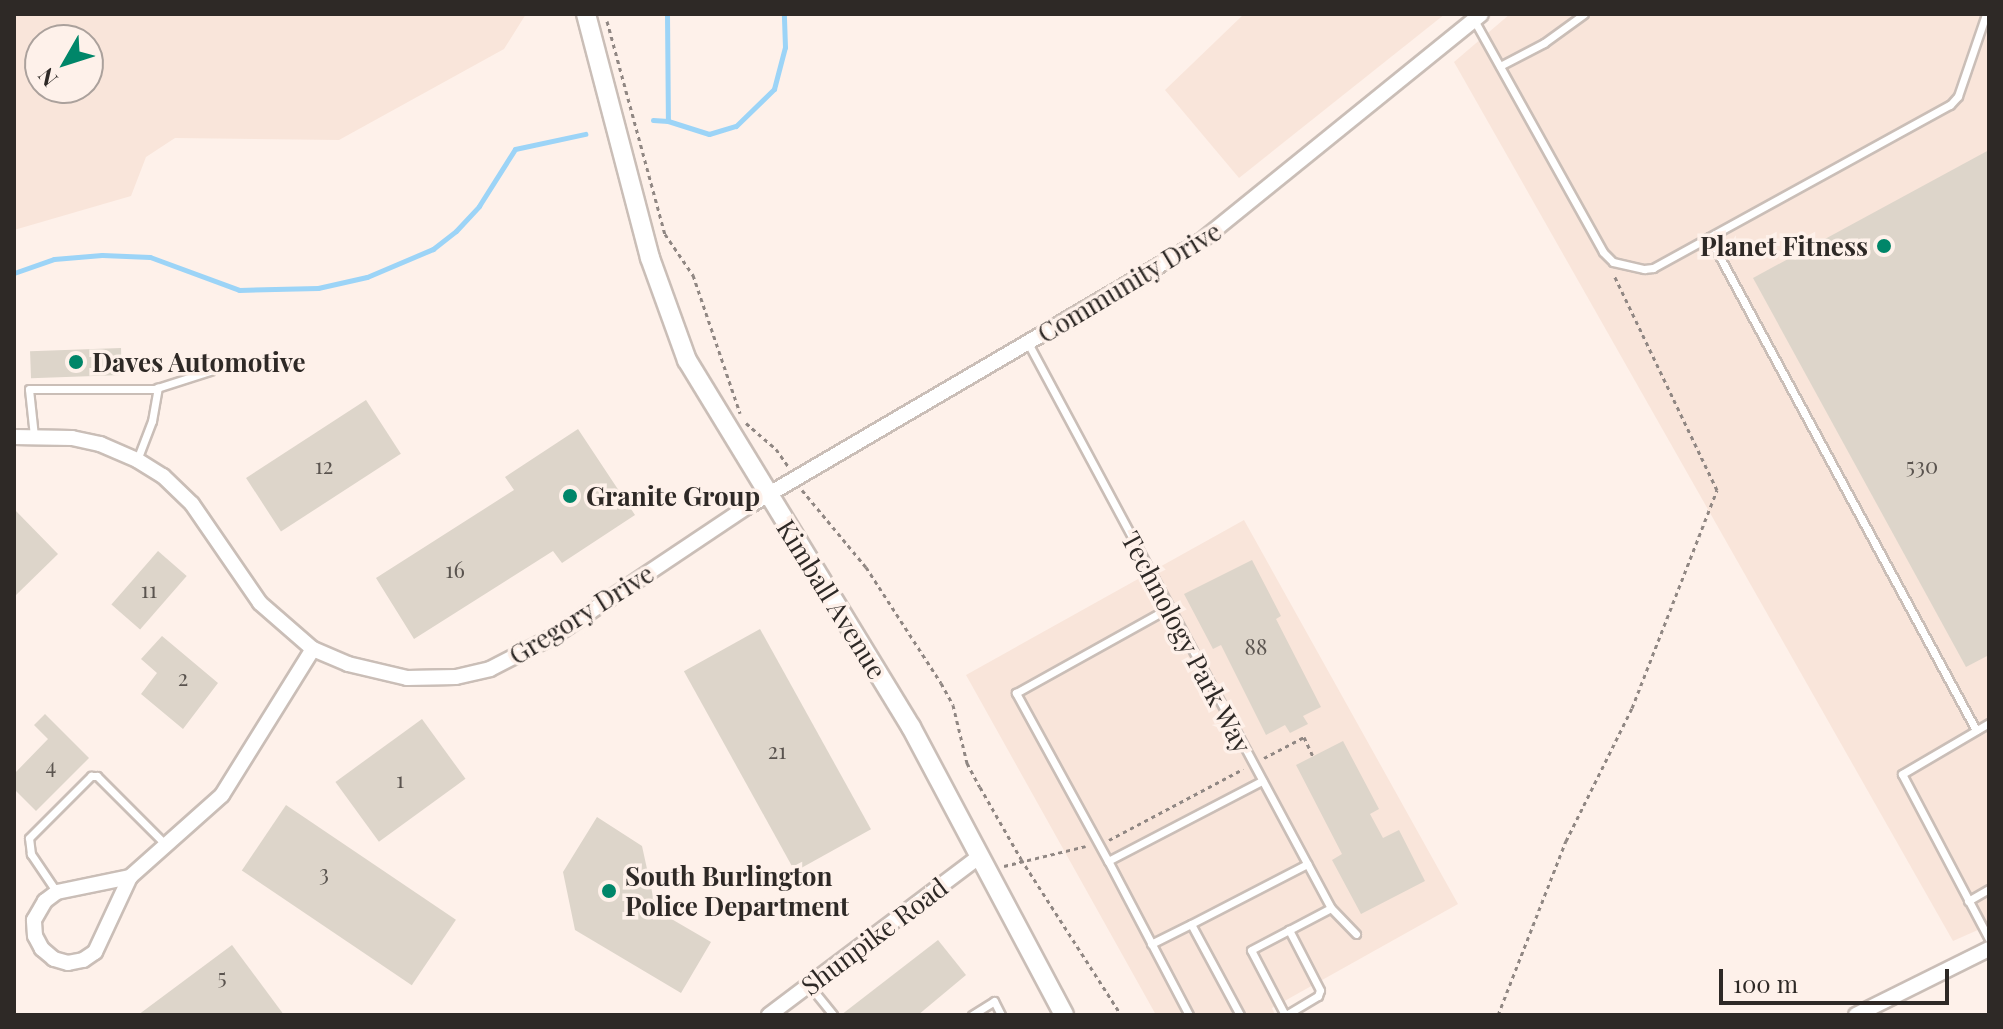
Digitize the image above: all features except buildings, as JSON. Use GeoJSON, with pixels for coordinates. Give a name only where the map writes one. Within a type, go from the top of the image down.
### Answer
{"type":"FeatureCollection","features":[{"type":"Feature","properties":{"kind":"main road","name":"Kimball Avenue"},"geometry":{"type":"LineString","coordinates":[[586,14],[650,258],[678,339],[707,395],[886,686],[1064,1015]]}},
{"type":"Feature","properties":{"kind":"street","name":"Community Drive"},"geometry":{"type":"LineString","coordinates":[[747,507],[1212,234],[1478,17]]}},
{"type":"Feature","properties":{"kind":"street","name":"Gregory Drive"},"geometry":{"type":"LineString","coordinates":[[14,437],[34,436],[100,444],[137,460],[183,494],[217,537],[260,603],[313,649],[348,664],[407,678],[456,677],[490,669],[554,636],[747,507]]}},
{"type":"Feature","properties":{"kind":"street"},"geometry":{"type":"LineString","coordinates":[[130,877],[57,892],[40,906],[34,920],[35,936],[42,949],[54,959],[76,962],[90,957],[100,946],[130,877],[208,811],[234,781],[313,649]]}},
{"type":"Feature","properties":{"kind":"street","name":"Shunpike Road"},"geometry":{"type":"LineString","coordinates":[[769,1015],[980,856]]}},
{"type":"Feature","properties":{"kind":"street"},"geometry":{"type":"LineString","coordinates":[[1856,1015],[1989,949]]}},
{"type":"Feature","properties":{"kind":"lane"},"geometry":{"type":"LineString","coordinates":[[1500,66],[1544,43],[1584,14]]}},
{"type":"Feature","properties":{"kind":"lane"},"geometry":{"type":"LineString","coordinates":[[1478,17],[1500,66],[1603,252],[1613,262],[1649,269],[1950,105],[1958,96],[1986,14]]}},
{"type":"Feature","properties":{"kind":"lane"},"geometry":{"type":"LineString","coordinates":[[1709,237],[1976,730]]}},
{"type":"Feature","properties":{"kind":"lane","name":"Technology Park Way"},"geometry":{"type":"LineString","coordinates":[[1028,343],[1331,908],[1356,934]]}},
{"type":"Feature","properties":{"kind":"lane"},"geometry":{"type":"LineString","coordinates":[[34,436],[29,389],[158,388],[210,371]]}},
{"type":"Feature","properties":{"kind":"lane"},"geometry":{"type":"LineString","coordinates":[[137,460],[152,421],[158,388]]}},
{"type":"Feature","properties":{"kind":"lane"},"geometry":{"type":"LineString","coordinates":[[1169,608],[1016,693],[1189,1015]]}},
{"type":"Feature","properties":{"kind":"lane"},"geometry":{"type":"LineString","coordinates":[[1989,723],[1902,774],[1989,939]]}},
{"type":"Feature","properties":{"kind":"lane"},"geometry":{"type":"LineString","coordinates":[[57,892],[31,854],[29,838],[91,776],[97,776],[167,846]]}},
{"type":"Feature","properties":{"kind":"lane"},"geometry":{"type":"LineString","coordinates":[[1108,861],[1262,781]]}},
{"type":"Feature","properties":{"kind":"lane"},"geometry":{"type":"LineString","coordinates":[[1151,944],[1307,864]]}},
{"type":"Feature","properties":{"kind":"lane"},"geometry":{"type":"LineString","coordinates":[[1968,901],[1989,889]]}},
{"type":"Feature","properties":{"kind":"lane"},"geometry":{"type":"LineString","coordinates":[[1289,930],[1320,990],[1318,996],[1286,1015],[1251,950],[1289,930],[1331,908]]}},
{"type":"Feature","properties":{"kind":"lane"},"geometry":{"type":"LineString","coordinates":[[1191,924],[1240,1015]]}},
{"type":"Feature","properties":{"kind":"lane"},"geometry":{"type":"LineString","coordinates":[[809,985],[833,1015]]}},
{"type":"Feature","properties":{"kind":"lane"},"geometry":{"type":"LineString","coordinates":[[972,1015],[994,1001],[1001,1015]]}},
{"type":"Feature","properties":{"kind":"path"},"geometry":{"type":"LineString","coordinates":[[604,14],[665,234],[693,275],[742,417],[776,449],[809,500],[825,512],[866,567],[941,683],[953,705],[967,763],[1021,859],[1121,1015]]}},
{"type":"Feature","properties":{"kind":"path"},"geometry":{"type":"LineString","coordinates":[[1498,1015],[1566,841],[1632,708],[1717,490],[1603,252]]}},
{"type":"Feature","properties":{"kind":"path"},"geometry":{"type":"LineString","coordinates":[[1264,758],[1304,737],[1313,756]]}},
{"type":"Feature","properties":{"kind":"path"},"geometry":{"type":"LineString","coordinates":[[1109,840],[1244,768]]}},
{"type":"Feature","properties":{"kind":"path"},"geometry":{"type":"LineString","coordinates":[[1001,867],[1021,859],[1090,845]]}},
{"type":"Feature","properties":{"kind":"shaded area"},"geometry":{"type":"Polygon","coordinates":[[[14,14],[526,14],[504,49],[339,140],[175,138],[146,157],[131,196],[14,230],[14,14]]]}},
{"type":"Feature","properties":{"kind":"shaded area"},"geometry":{"type":"Polygon","coordinates":[[[1244,14],[1445,14],[1239,178],[1165,90],[1244,14]]]}},
{"type":"Feature","properties":{"kind":"shaded area"},"geometry":{"type":"Polygon","coordinates":[[[1510,14],[1989,14],[1989,925],[1953,941],[1454,62],[1510,14]]]}},
{"type":"Feature","properties":{"kind":"shaded area"},"geometry":{"type":"Polygon","coordinates":[[[1244,520],[1458,904],[1272,1008],[1275,1015],[1156,1015],[966,675],[1244,520]]]}},
{"type":"Feature","properties":{"kind":"waterway"},"geometry":{"type":"LineString","coordinates":[[667,14],[668,121]]}},
{"type":"Feature","properties":{"kind":"waterway"},"geometry":{"type":"LineString","coordinates":[[653,120],[668,121],[709,134],[736,126],[774,89],[785,47],[784,14]]}},
{"type":"Feature","properties":{"kind":"waterway"},"geometry":{"type":"LineString","coordinates":[[14,273],[54,259],[102,255],[150,257],[239,290],[318,288],[367,277],[433,249],[456,231],[479,206],[515,149],[585,134]]}},
{"type":"Feature","properties":{"kind":"place","name":"Planet Fitness"},"geometry":{"type":"Point","coordinates":[1884,246]}},
{"type":"Feature","properties":{"kind":"place","name":"Daves Automotive"},"geometry":{"type":"Point","coordinates":[76,362]}},
{"type":"Feature","properties":{"kind":"place","name":"Granite Group"},"geometry":{"type":"Point","coordinates":[570,496]}},
{"type":"Feature","properties":{"kind":"place","name":"South Burlington Police Department"},"geometry":{"type":"Point","coordinates":[609,891]}}]}
